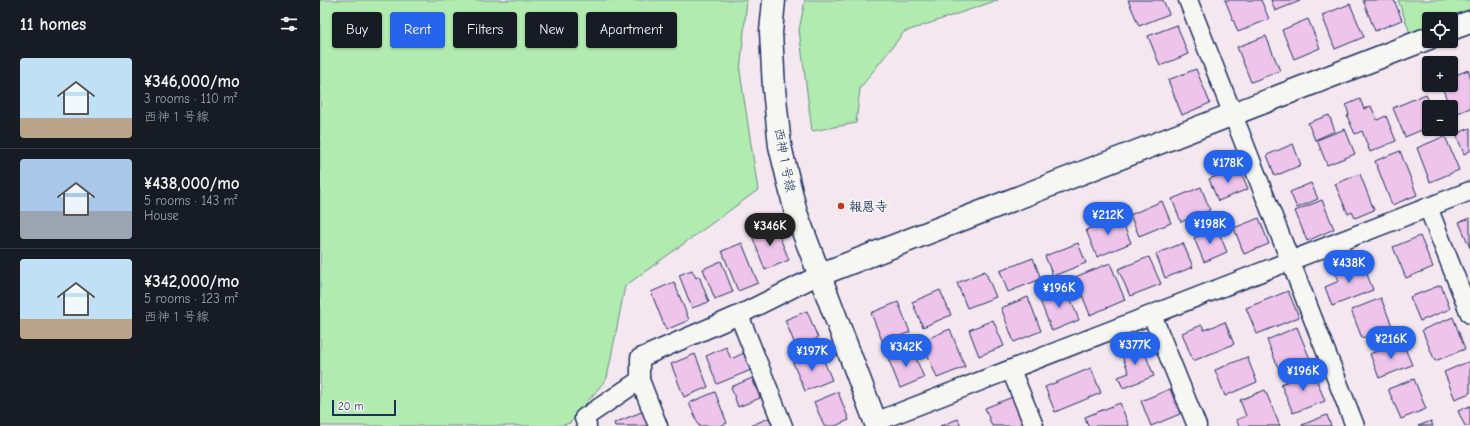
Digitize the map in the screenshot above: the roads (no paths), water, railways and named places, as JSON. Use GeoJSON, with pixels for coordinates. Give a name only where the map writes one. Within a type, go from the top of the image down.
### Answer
{"type":"FeatureCollection","features":[{"type":"Feature","properties":{"kind":"street","name":"西神１号線"},"geometry":{"type":"LineString","coordinates":[[774,0],[771,32],[774,89],[780,146],[796,213],[876,424]]}},
{"type":"Feature","properties":{"kind":"street"},"geometry":{"type":"LineString","coordinates":[[1188,0],[1355,426]]}},
{"type":"Feature","properties":{"kind":"street"},"geometry":{"type":"LineString","coordinates":[[1458,26],[1470,22]]}},
{"type":"Feature","properties":{"kind":"street"},"geometry":{"type":"LineString","coordinates":[[658,426],[640,380],[640,358],[739,315],[819,275],[1422,41]]}},
{"type":"Feature","properties":{"kind":"street"},"geometry":{"type":"LineString","coordinates":[[876,424],[1470,191]]}},
{"type":"Feature","properties":{"kind":"street"},"geometry":{"type":"LineString","coordinates":[[1428,207],[1470,314]]}},
{"type":"Feature","properties":{"kind":"street"},"geometry":{"type":"LineString","coordinates":[[739,315],[783,426]]}},
{"type":"Feature","properties":{"kind":"street"},"geometry":{"type":"LineString","coordinates":[[1152,315],[1197,426]]}},
{"type":"Feature","properties":{"kind":"street"},"geometry":{"type":"LineString","coordinates":[[1012,370],[1034,426]]}},
{"type":"Feature","properties":{"kind":"street"},"geometry":{"type":"LineString","coordinates":[[587,426],[584,418],[640,380]]}},
{"type":"Feature","properties":{"kind":"place","name":"報恩寺"},"geometry":{"type":"Point","coordinates":[841,206]}}]}
